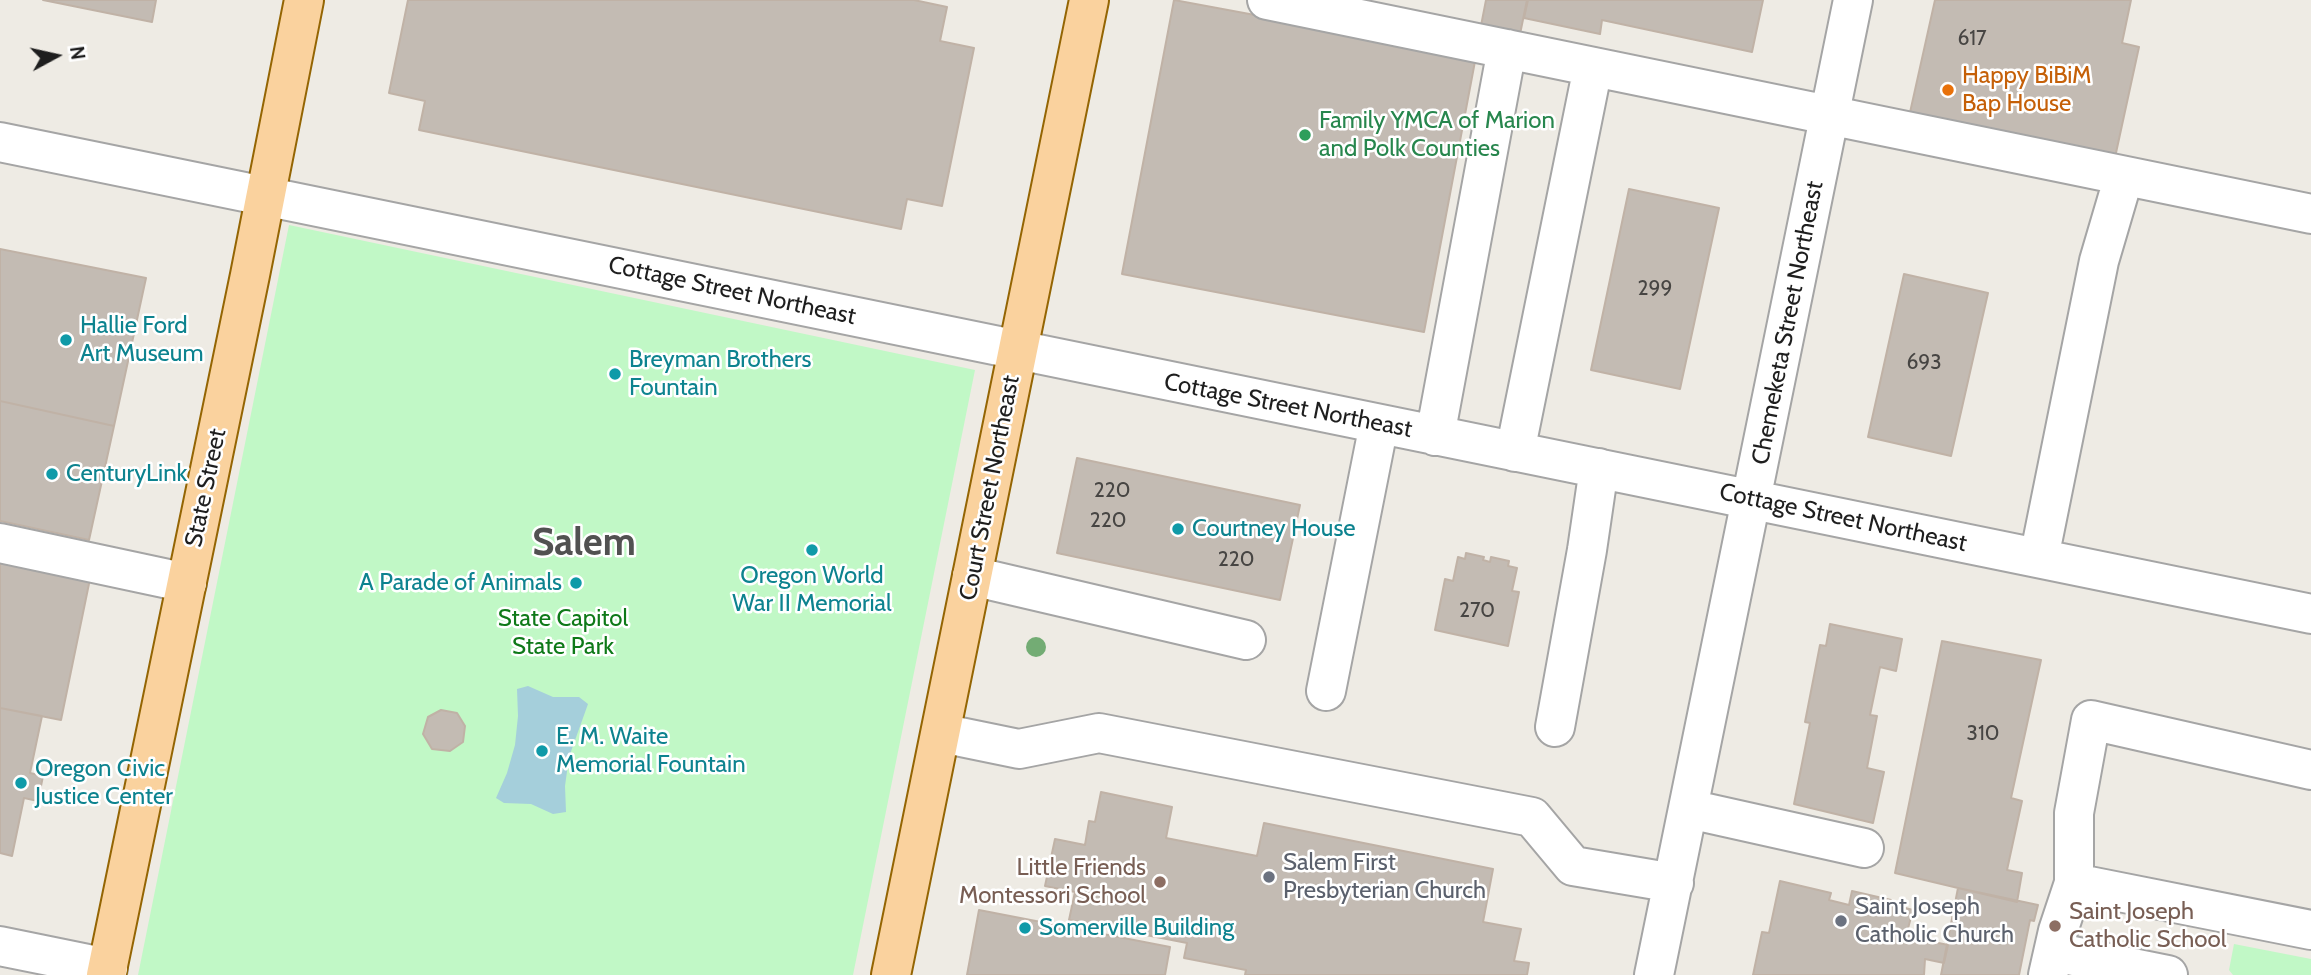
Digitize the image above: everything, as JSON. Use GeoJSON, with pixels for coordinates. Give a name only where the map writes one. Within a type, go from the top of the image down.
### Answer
{"type":"FeatureCollection","features":[{"type":"Feature","properties":{"kind":"main road","name":"State Street"},"geometry":{"type":"LineString","coordinates":[[107,971],[304,0]]}},
{"type":"Feature","properties":{"kind":"main road","name":"Court Street Northeast"},"geometry":{"type":"LineString","coordinates":[[891,975],[1089,0]]}},
{"type":"Feature","properties":{"kind":"street"},"geometry":{"type":"LineString","coordinates":[[1267,0],[2311,214]]}},
{"type":"Feature","properties":{"kind":"street","name":"Chemeketa Street Northeast"},"geometry":{"type":"LineString","coordinates":[[1654,975],[1853,0]]}},
{"type":"Feature","properties":{"kind":"street"},"geometry":{"type":"LineString","coordinates":[[1435,436],[1507,49]]}},
{"type":"Feature","properties":{"kind":"street"},"geometry":{"type":"LineString","coordinates":[[1515,452],[1593,67]]}},
{"type":"Feature","properties":{"kind":"street","name":"Cottage Street Northeast"},"geometry":{"type":"LineString","coordinates":[[0,142],[2311,614]]}},
{"type":"Feature","properties":{"kind":"street"},"geometry":{"type":"LineString","coordinates":[[2039,558],[2099,261],[2124,176]]}},
{"type":"Feature","properties":{"kind":"street"},"geometry":{"type":"LineString","coordinates":[[1326,691],[1379,424]]}},
{"type":"Feature","properties":{"kind":"street"},"geometry":{"type":"LineString","coordinates":[[1555,727],[1599,468]]}},
{"type":"Feature","properties":{"kind":"street"},"geometry":{"type":"LineString","coordinates":[[0,543],[187,583]]}},
{"type":"Feature","properties":{"kind":"street"},"geometry":{"type":"LineString","coordinates":[[972,576],[1246,640]]}},
{"type":"Feature","properties":{"kind":"street"},"geometry":{"type":"LineString","coordinates":[[2168,975],[2051,963],[2058,931],[2074,883],[2074,813],[2091,720],[2311,770]]}},
{"type":"Feature","properties":{"kind":"street"},"geometry":{"type":"LineString","coordinates":[[941,733],[1019,749],[1099,733],[1532,817],[1573,866],[1674,883]]}},
{"type":"Feature","properties":{"kind":"street"},"geometry":{"type":"LineString","coordinates":[[1689,808],[1864,848]]}},
{"type":"Feature","properties":{"kind":"street"},"geometry":{"type":"LineString","coordinates":[[2074,883],[2310,924]]}},
{"type":"Feature","properties":{"kind":"street"},"geometry":{"type":"LineString","coordinates":[[16,949],[107,971]]}},
{"type":"Feature","properties":{"kind":"green space","name":"State Capitol State Park"},"geometry":{"type":"Polygon","coordinates":[[[289,225],[975,370],[853,975],[138,975],[289,225]]]}},
{"type":"Feature","properties":{"kind":"green space"},"geometry":{"type":"Polygon","coordinates":[[[2234,944],[2311,959],[2311,975],[2233,975],[2229,970],[2234,944]]]}},
{"type":"Feature","properties":{"kind":"water","name":"E. M. Waite Memorial Fountain"},"geometry":{"type":"Polygon","coordinates":[[[528,686],[553,697],[579,697],[588,704],[569,757],[565,786],[566,812],[553,814],[531,804],[504,803],[496,798],[515,745],[517,689],[528,686]]]}},
{"type":"Feature","properties":{"kind":"building"},"geometry":{"type":"Polygon","coordinates":[[[43,0],[156,0],[152,22],[43,0]]]}},
{"type":"Feature","properties":{"kind":"building"},"geometry":{"type":"Polygon","coordinates":[[[408,0],[914,0],[947,7],[940,41],[974,48],[942,206],[907,199],[901,229],[419,130],[425,101],[389,93],[408,0]]]}},
{"type":"Feature","properties":{"kind":"building","name":"Family YMCA of Marion and Polk Counties"},"geometry":{"type":"Polygon","coordinates":[[[1174,0],[1476,56],[1424,332],[1122,274],[1174,0]]]}},
{"type":"Feature","properties":{"kind":"building"},"geometry":{"type":"Polygon","coordinates":[[[1486,0],[1527,0],[1519,39],[1480,31],[1486,0]]]}},
{"type":"Feature","properties":{"kind":"building"},"geometry":{"type":"Polygon","coordinates":[[[1528,0],[1763,0],[1752,52],[1602,20],[1600,34],[1524,18],[1528,0]]]}},
{"type":"Feature","properties":{"kind":"building"},"geometry":{"type":"Polygon","coordinates":[[[1935,0],[2131,0],[2122,43],[2139,47],[2114,162],[1909,117],[1935,0]]]}},
{"type":"Feature","properties":{"kind":"building"},"geometry":{"type":"Polygon","coordinates":[[[1629,189],[1719,208],[1680,389],[1591,370],[1629,189]]]}},
{"type":"Feature","properties":{"kind":"building","name":"Hallie Ford Art Museum"},"geometry":{"type":"Polygon","coordinates":[[[0,249],[146,278],[114,426],[0,401],[0,249]]]}},
{"type":"Feature","properties":{"kind":"building"},"geometry":{"type":"Polygon","coordinates":[[[1904,274],[1988,293],[1951,456],[1868,437],[1904,274]]]}},
{"type":"Feature","properties":{"kind":"building","name":"CenturyLink"},"geometry":{"type":"Polygon","coordinates":[[[0,401],[114,426],[89,540],[0,521],[0,401]]]}},
{"type":"Feature","properties":{"kind":"building","name":"Courtney House"},"geometry":{"type":"Polygon","coordinates":[[[1077,458],[1300,505],[1280,600],[1057,553],[1077,458]]]}},
{"type":"Feature","properties":{"kind":"building"},"geometry":{"type":"Polygon","coordinates":[[[0,553],[91,574],[61,720],[0,708],[0,553]]]}},
{"type":"Feature","properties":{"kind":"building"},"geometry":{"type":"Polygon","coordinates":[[[1466,553],[1484,557],[1483,560],[1490,562],[1491,557],[1509,561],[1508,566],[1517,568],[1512,591],[1519,592],[1508,646],[1435,630],[1445,579],[1453,581],[1458,557],[1465,559],[1466,553]]]}},
{"type":"Feature","properties":{"kind":"building"},"geometry":{"type":"Polygon","coordinates":[[[1830,624],[1902,639],[1896,671],[1880,667],[1870,715],[1877,716],[1867,768],[1884,772],[1873,823],[1794,804],[1810,723],[1805,722],[1820,645],[1826,646],[1830,624]]]}},
{"type":"Feature","properties":{"kind":"building"},"geometry":{"type":"Polygon","coordinates":[[[1942,641],[2041,660],[2011,798],[2022,801],[2007,870],[2022,873],[2017,902],[1895,873],[1942,641]]]}},
{"type":"Feature","properties":{"kind":"building","name":"Oregon Civic Justice Center"},"geometry":{"type":"Polygon","coordinates":[[[0,708],[42,716],[30,773],[43,776],[38,801],[24,798],[12,856],[0,853],[0,708]]]}},
{"type":"Feature","properties":{"kind":"building"},"geometry":{"type":"Polygon","coordinates":[[[441,710],[457,713],[465,726],[463,742],[450,751],[432,749],[423,734],[428,717],[441,710]]]}},
{"type":"Feature","properties":{"kind":"building","name":"Salem First Presbyterian Church"},"geometry":{"type":"Polygon","coordinates":[[[1101,792],[1172,807],[1166,838],[1257,856],[1264,823],[1493,869],[1483,922],[1521,929],[1514,961],[1529,963],[1527,975],[1245,975],[1246,970],[1184,958],[1187,943],[1069,920],[1075,892],[1045,886],[1055,839],[1085,845],[1089,821],[1095,822],[1101,792]]]}},
{"type":"Feature","properties":{"kind":"building","name":"Saint Joseph Catholic Church"},"geometry":{"type":"Polygon","coordinates":[[[1780,881],[1831,893],[1829,900],[1849,905],[1852,891],[1891,900],[1890,904],[1913,910],[1907,932],[1930,937],[1929,941],[1948,945],[1944,963],[1925,959],[1924,975],[1753,975],[1762,932],[1769,933],[1780,881]]]}},
{"type":"Feature","properties":{"kind":"building"},"geometry":{"type":"Polygon","coordinates":[[[1958,888],[2038,905],[2034,921],[2030,920],[2019,975],[1941,975],[1958,888]]]}},
{"type":"Feature","properties":{"kind":"building","name":"Somerville Building"},"geometry":{"type":"Polygon","coordinates":[[[979,910],[1170,947],[1165,975],[967,975],[979,910]]]}},
{"type":"Feature","properties":{"kind":"place","name":"Happy BiBiM Bap House"},"geometry":{"type":"Point","coordinates":[1948,90]}},
{"type":"Feature","properties":{"kind":"place","name":"Family YMCA of Marion and Polk Counties"},"geometry":{"type":"Point","coordinates":[1305,135]}},
{"type":"Feature","properties":{"kind":"place","name":"Hallie Ford Art Museum"},"geometry":{"type":"Point","coordinates":[66,340]}},
{"type":"Feature","properties":{"kind":"place","name":"Breyman Brothers Fountain"},"geometry":{"type":"Point","coordinates":[615,374]}},
{"type":"Feature","properties":{"kind":"place","name":"CenturyLink"},"geometry":{"type":"Point","coordinates":[52,474]}},
{"type":"Feature","properties":{"kind":"place","name":"Courtney House"},"geometry":{"type":"Point","coordinates":[1178,529]}},
{"type":"Feature","properties":{"kind":"place","name":"Oregon World War II Memorial"},"geometry":{"type":"Point","coordinates":[812,550]}},
{"type":"Feature","properties":{"kind":"place","name":"A Parade of Animals"},"geometry":{"type":"Point","coordinates":[576,583]}},
{"type":"Feature","properties":{"kind":"place","name":"E. M. Waite Memorial Fountain"},"geometry":{"type":"Point","coordinates":[542,751]}},
{"type":"Feature","properties":{"kind":"place","name":"Oregon Civic Justice Center"},"geometry":{"type":"Point","coordinates":[21,783]}},
{"type":"Feature","properties":{"kind":"place","name":"Salem First Presbyterian Church"},"geometry":{"type":"Point","coordinates":[1269,877]}},
{"type":"Feature","properties":{"kind":"place","name":"Little Friends Montessori School"},"geometry":{"type":"Point","coordinates":[1160,882]}},
{"type":"Feature","properties":{"kind":"place","name":"Saint Joseph Catholic Church"},"geometry":{"type":"Point","coordinates":[1841,921]}},
{"type":"Feature","properties":{"kind":"place","name":"Saint Joseph Catholic School"},"geometry":{"type":"Point","coordinates":[2055,926]}},
{"type":"Feature","properties":{"kind":"place","name":"Somerville Building"},"geometry":{"type":"Point","coordinates":[1025,928]}},
{"type":"Feature","properties":{"kind":"district","name":"Salem"},"geometry":{"type":"Point","coordinates":[584,544]}}]}
